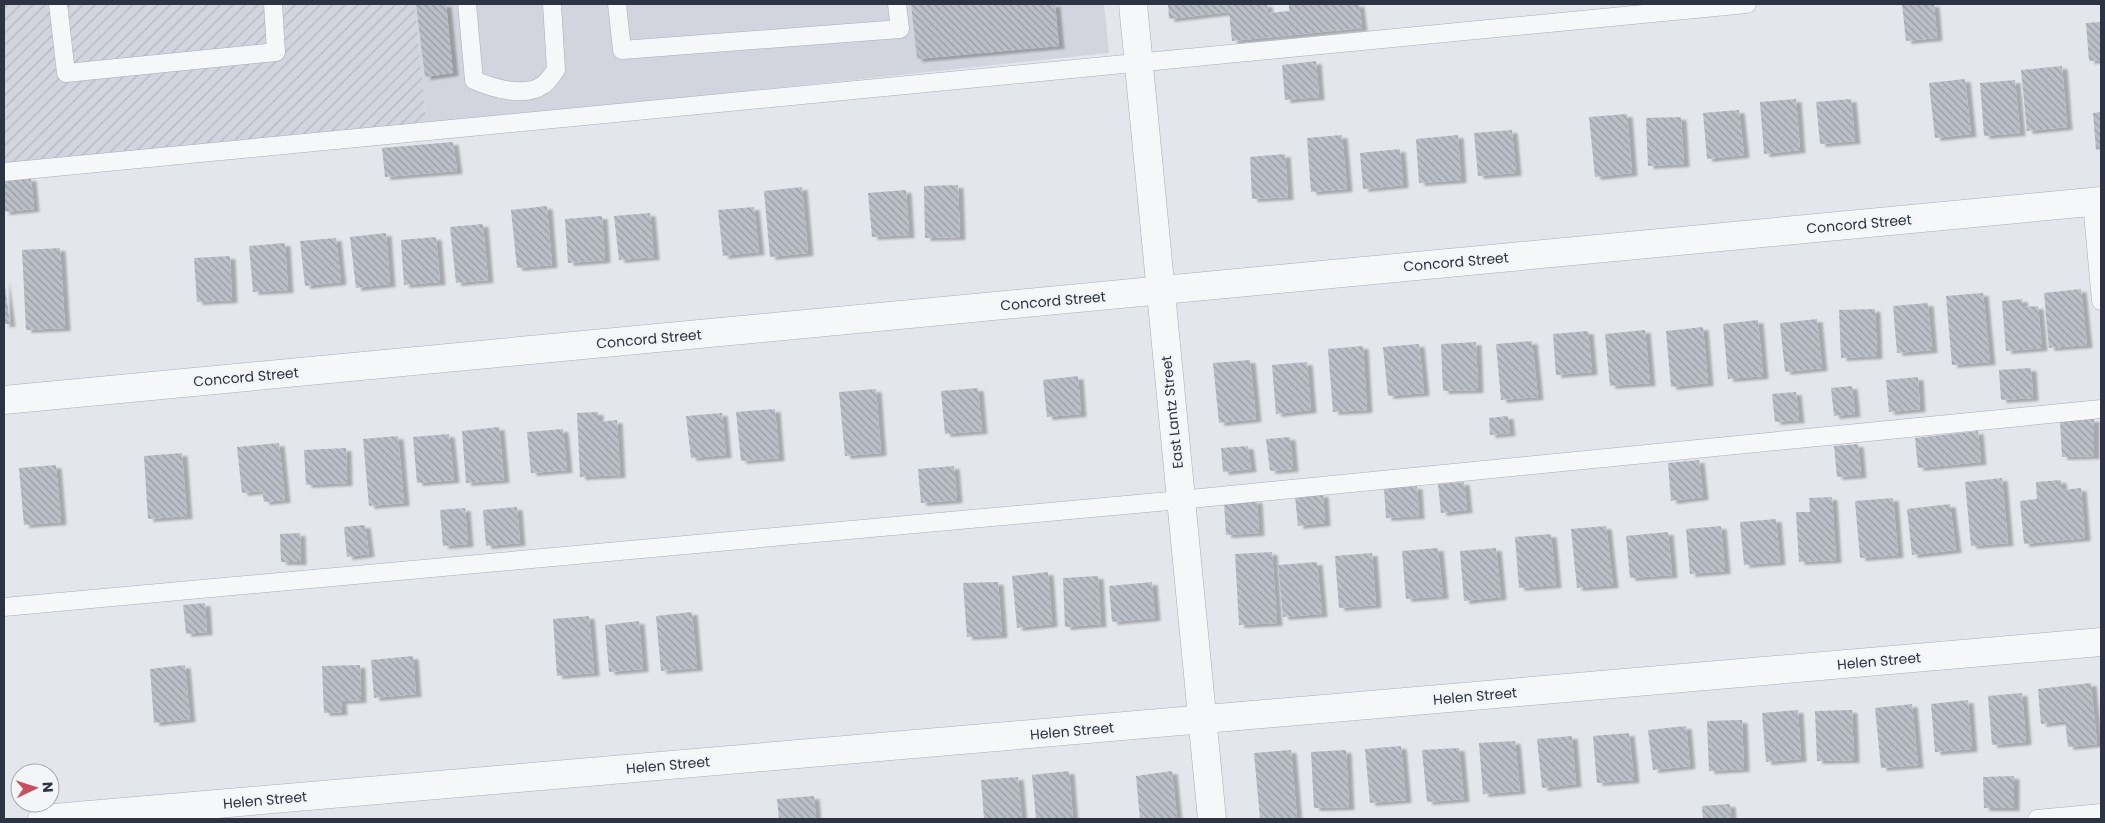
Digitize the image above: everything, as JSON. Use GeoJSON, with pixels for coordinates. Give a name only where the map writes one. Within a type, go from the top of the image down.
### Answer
{"type":"FeatureCollection","features":[{"type":"Feature","properties":{"kind":"street","name":"East Lantz Street"},"geometry":{"type":"LineString","coordinates":[[1133,4],[1212,819]]}},
{"type":"Feature","properties":{"kind":"street","name":"Concord Street"},"geometry":{"type":"LineString","coordinates":[[4,400],[2097,202]]}},
{"type":"Feature","properties":{"kind":"street","name":"Helen Street"},"geometry":{"type":"LineString","coordinates":[[42,819],[2101,642]]}},
{"type":"Feature","properties":{"kind":"lane"},"geometry":{"type":"LineString","coordinates":[[58,4],[66,73],[276,52],[273,4]]}},
{"type":"Feature","properties":{"kind":"lane"},"geometry":{"type":"LineString","coordinates":[[467,4],[474,80],[491,88],[522,91],[542,86],[556,70],[552,4]]}},
{"type":"Feature","properties":{"kind":"lane"},"geometry":{"type":"LineString","coordinates":[[617,4],[622,50],[900,29],[897,4]]}},
{"type":"Feature","properties":{"kind":"lane"},"geometry":{"type":"LineString","coordinates":[[4,172],[1747,4]]}},
{"type":"Feature","properties":{"kind":"lane"},"geometry":{"type":"LineString","coordinates":[[2097,202],[2101,301]]}},
{"type":"Feature","properties":{"kind":"lane"},"geometry":{"type":"LineString","coordinates":[[4,607],[1180,500],[2101,409]]}},
{"type":"Feature","properties":{"kind":"lane"},"geometry":{"type":"LineString","coordinates":[[2038,819],[2101,813]]}},
{"type":"Feature","properties":{"kind":"shaded area"},"geometry":{"type":"Polygon","coordinates":[[[4,4],[415,4],[426,125],[4,165],[4,4]]]}},
{"type":"Feature","properties":{"kind":"shaded area"},"geometry":{"type":"Polygon","coordinates":[[[415,4],[1104,4],[1109,53],[426,125],[415,4]]]}},
{"type":"Feature","properties":{"kind":"building"},"geometry":{"type":"Polygon","coordinates":[[[416,4],[446,4],[453,73],[425,77],[416,4]]]}},
{"type":"Feature","properties":{"kind":"building"},"geometry":{"type":"Polygon","coordinates":[[[911,4],[1055,4],[1059,46],[917,59],[911,4]]]}},
{"type":"Feature","properties":{"kind":"building"},"geometry":{"type":"Polygon","coordinates":[[[1168,4],[1267,4],[1268,13],[1289,11],[1289,4],[1359,4],[1362,28],[1232,41],[1229,12],[1169,19],[1168,4]]]}},
{"type":"Feature","properties":{"kind":"building"},"geometry":{"type":"Polygon","coordinates":[[[1902,4],[1934,4],[1937,38],[1906,41],[1902,4]]]}},
{"type":"Feature","properties":{"kind":"building"},"geometry":{"type":"Polygon","coordinates":[[[2101,22],[2101,60],[2089,61],[2086,23],[2101,22]]]}},
{"type":"Feature","properties":{"kind":"building"},"geometry":{"type":"Polygon","coordinates":[[[1316,61],[1319,97],[1285,100],[1282,65],[1316,61]]]}},
{"type":"Feature","properties":{"kind":"building"},"geometry":{"type":"Polygon","coordinates":[[[2062,66],[2067,127],[2027,131],[2021,70],[2062,66]]]}},
{"type":"Feature","properties":{"kind":"building"},"geometry":{"type":"Polygon","coordinates":[[[1965,79],[1971,134],[1935,138],[1929,83],[1965,79]]]}},
{"type":"Feature","properties":{"kind":"building"},"geometry":{"type":"Polygon","coordinates":[[[2015,80],[2020,133],[1984,136],[1980,83],[2015,80]]]}},
{"type":"Feature","properties":{"kind":"building"},"geometry":{"type":"Polygon","coordinates":[[[1796,99],[1800,150],[1764,154],[1760,102],[1796,99]]]}},
{"type":"Feature","properties":{"kind":"building"},"geometry":{"type":"Polygon","coordinates":[[[1851,99],[1855,141],[1820,144],[1816,102],[1851,99]]]}},
{"type":"Feature","properties":{"kind":"building"},"geometry":{"type":"Polygon","coordinates":[[[1739,110],[1744,155],[1707,159],[1703,113],[1739,110]]]}},
{"type":"Feature","properties":{"kind":"building"},"geometry":{"type":"Polygon","coordinates":[[[2101,112],[2101,149],[2096,150],[2093,113],[2101,112]]]}},
{"type":"Feature","properties":{"kind":"building"},"geometry":{"type":"Polygon","coordinates":[[[1627,114],[1632,173],[1595,177],[1589,117],[1627,114]]]}},
{"type":"Feature","properties":{"kind":"building"},"geometry":{"type":"Polygon","coordinates":[[[1681,117],[1684,164],[1648,166],[1646,118],[1681,117]]]}},
{"type":"Feature","properties":{"kind":"building"},"geometry":{"type":"Polygon","coordinates":[[[1512,130],[1516,173],[1478,176],[1474,133],[1512,130]]]}},
{"type":"Feature","properties":{"kind":"building"},"geometry":{"type":"Polygon","coordinates":[[[1342,135],[1347,189],[1311,192],[1307,138],[1342,135]]]}},
{"type":"Feature","properties":{"kind":"building"},"geometry":{"type":"Polygon","coordinates":[[[1458,135],[1461,180],[1419,183],[1416,139],[1458,135]]]}},
{"type":"Feature","properties":{"kind":"building"},"geometry":{"type":"Polygon","coordinates":[[[453,142],[457,171],[385,177],[382,148],[453,142]]]}},
{"type":"Feature","properties":{"kind":"building"},"geometry":{"type":"Polygon","coordinates":[[[1400,149],[1403,185],[1363,189],[1360,153],[1400,149]]]}},
{"type":"Feature","properties":{"kind":"building"},"geometry":{"type":"Polygon","coordinates":[[[1285,154],[1288,197],[1252,199],[1250,157],[1285,154]]]}},
{"type":"Feature","properties":{"kind":"building"},"geometry":{"type":"Polygon","coordinates":[[[31,178],[34,209],[4,212],[4,180],[31,178]]]}},
{"type":"Feature","properties":{"kind":"building"},"geometry":{"type":"Polygon","coordinates":[[[958,185],[960,237],[925,238],[924,186],[958,185]]]}},
{"type":"Feature","properties":{"kind":"building"},"geometry":{"type":"Polygon","coordinates":[[[802,187],[808,253],[770,257],[764,191],[802,187]]]}},
{"type":"Feature","properties":{"kind":"building"},"geometry":{"type":"Polygon","coordinates":[[[906,190],[909,235],[872,237],[868,193],[906,190]]]}},
{"type":"Feature","properties":{"kind":"building"},"geometry":{"type":"Polygon","coordinates":[[[547,206],[552,265],[517,268],[511,210],[547,206]]]}},
{"type":"Feature","properties":{"kind":"building"},"geometry":{"type":"Polygon","coordinates":[[[754,207],[759,252],[723,256],[718,210],[754,207]]]}},
{"type":"Feature","properties":{"kind":"building"},"geometry":{"type":"Polygon","coordinates":[[[650,213],[654,257],[619,260],[614,216],[650,213]]]}},
{"type":"Feature","properties":{"kind":"building"},"geometry":{"type":"Polygon","coordinates":[[[602,216],[605,260],[568,263],[565,219],[602,216]]]}},
{"type":"Feature","properties":{"kind":"building"},"geometry":{"type":"Polygon","coordinates":[[[483,224],[488,280],[456,283],[450,227],[483,224]]]}},
{"type":"Feature","properties":{"kind":"building"},"geometry":{"type":"Polygon","coordinates":[[[386,233],[390,284],[356,288],[350,237],[386,233]]]}},
{"type":"Feature","properties":{"kind":"building"},"geometry":{"type":"Polygon","coordinates":[[[436,237],[440,282],[404,285],[401,240],[436,237]]]}},
{"type":"Feature","properties":{"kind":"building"},"geometry":{"type":"Polygon","coordinates":[[[336,238],[341,282],[305,286],[300,241],[336,238]]]}},
{"type":"Feature","properties":{"kind":"building"},"geometry":{"type":"Polygon","coordinates":[[[285,243],[288,290],[253,292],[249,246],[285,243]]]}},
{"type":"Feature","properties":{"kind":"building"},"geometry":{"type":"Polygon","coordinates":[[[60,248],[65,328],[26,330],[22,250],[60,248]]]}},
{"type":"Feature","properties":{"kind":"building"},"geometry":{"type":"Polygon","coordinates":[[[230,256],[232,300],[197,302],[194,258],[230,256]]]}},
{"type":"Feature","properties":{"kind":"building"},"geometry":{"type":"Polygon","coordinates":[[[4,279],[10,324],[4,324],[4,279]]]}},
{"type":"Feature","properties":{"kind":"building"},"geometry":{"type":"Polygon","coordinates":[[[2081,289],[2087,345],[2049,348],[2044,293],[2081,289]]]}},
{"type":"Feature","properties":{"kind":"building"},"geometry":{"type":"Polygon","coordinates":[[[1983,293],[1990,362],[1952,365],[1946,296],[1983,293]]]}},
{"type":"Feature","properties":{"kind":"building"},"geometry":{"type":"Polygon","coordinates":[[[2022,299],[2023,307],[2038,306],[2042,348],[2006,351],[2002,301],[2022,299]]]}},
{"type":"Feature","properties":{"kind":"building"},"geometry":{"type":"Polygon","coordinates":[[[1928,303],[1932,350],[1897,353],[1893,306],[1928,303]]]}},
{"type":"Feature","properties":{"kind":"building"},"geometry":{"type":"Polygon","coordinates":[[[1875,309],[1877,356],[1841,358],[1839,310],[1875,309]]]}},
{"type":"Feature","properties":{"kind":"building"},"geometry":{"type":"Polygon","coordinates":[[[1817,319],[1822,368],[1785,372],[1780,323],[1817,319]]]}},
{"type":"Feature","properties":{"kind":"building"},"geometry":{"type":"Polygon","coordinates":[[[1758,320],[1763,376],[1728,379],[1723,324],[1758,320]]]}},
{"type":"Feature","properties":{"kind":"building"},"geometry":{"type":"Polygon","coordinates":[[[1703,327],[1708,383],[1671,387],[1666,331],[1703,327]]]}},
{"type":"Feature","properties":{"kind":"building"},"geometry":{"type":"Polygon","coordinates":[[[1645,330],[1650,383],[1610,386],[1605,334],[1645,330]]]}},
{"type":"Feature","properties":{"kind":"building"},"geometry":{"type":"Polygon","coordinates":[[[1588,331],[1592,372],[1556,375],[1553,334],[1588,331]]]}},
{"type":"Feature","properties":{"kind":"building"},"geometry":{"type":"Polygon","coordinates":[[[1532,341],[1538,397],[1501,400],[1496,344],[1532,341]]]}},
{"type":"Feature","properties":{"kind":"building"},"geometry":{"type":"Polygon","coordinates":[[[1476,342],[1478,390],[1443,391],[1441,344],[1476,342]]]}},
{"type":"Feature","properties":{"kind":"building"},"geometry":{"type":"Polygon","coordinates":[[[1419,344],[1424,393],[1388,396],[1383,347],[1419,344]]]}},
{"type":"Feature","properties":{"kind":"building"},"geometry":{"type":"Polygon","coordinates":[[[1363,346],[1367,410],[1333,412],[1328,349],[1363,346]]]}},
{"type":"Feature","properties":{"kind":"building"},"geometry":{"type":"Polygon","coordinates":[[[1250,360],[1256,419],[1219,423],[1213,363],[1250,360]]]}},
{"type":"Feature","properties":{"kind":"building"},"geometry":{"type":"Polygon","coordinates":[[[1307,362],[1311,410],[1276,414],[1272,365],[1307,362]]]}},
{"type":"Feature","properties":{"kind":"building"},"geometry":{"type":"Polygon","coordinates":[[[2031,368],[2033,398],[2001,400],[1999,370],[2031,368]]]}},
{"type":"Feature","properties":{"kind":"building"},"geometry":{"type":"Polygon","coordinates":[[[1078,376],[1081,414],[1047,417],[1043,380],[1078,376]]]}},
{"type":"Feature","properties":{"kind":"building"},"geometry":{"type":"Polygon","coordinates":[[[1918,377],[1920,409],[1889,412],[1886,380],[1918,377]]]}},
{"type":"Feature","properties":{"kind":"building"},"geometry":{"type":"Polygon","coordinates":[[[1852,386],[1855,414],[1834,416],[1831,388],[1852,386]]]}},
{"type":"Feature","properties":{"kind":"building"},"geometry":{"type":"Polygon","coordinates":[[[978,388],[982,431],[945,434],[941,391],[978,388]]]}},
{"type":"Feature","properties":{"kind":"building"},"geometry":{"type":"Polygon","coordinates":[[[876,389],[881,453],[845,456],[839,392],[876,389]]]}},
{"type":"Feature","properties":{"kind":"building"},"geometry":{"type":"Polygon","coordinates":[[[1796,392],[1799,420],[1775,422],[1772,394],[1796,392]]]}},
{"type":"Feature","properties":{"kind":"building"},"geometry":{"type":"Polygon","coordinates":[[[775,409],[779,458],[741,461],[736,412],[775,409]]]}},
{"type":"Feature","properties":{"kind":"building"},"geometry":{"type":"Polygon","coordinates":[[[598,412],[598,422],[617,420],[620,475],[580,477],[577,413],[598,412]]]}},
{"type":"Feature","properties":{"kind":"building"},"geometry":{"type":"Polygon","coordinates":[[[722,413],[726,455],[691,458],[686,416],[722,413]]]}},
{"type":"Feature","properties":{"kind":"building"},"geometry":{"type":"Polygon","coordinates":[[[1508,416],[1510,433],[1490,435],[1489,418],[1508,416]]]}},
{"type":"Feature","properties":{"kind":"building"},"geometry":{"type":"Polygon","coordinates":[[[2094,419],[2094,456],[2062,457],[2060,420],[2094,419]]]}},
{"type":"Feature","properties":{"kind":"building"},"geometry":{"type":"Polygon","coordinates":[[[499,427],[504,480],[466,483],[462,431],[499,427]]]}},
{"type":"Feature","properties":{"kind":"building"},"geometry":{"type":"Polygon","coordinates":[[[563,429],[567,470],[531,473],[527,432],[563,429]]]}},
{"type":"Feature","properties":{"kind":"building"},"geometry":{"type":"Polygon","coordinates":[[[1978,431],[1981,462],[1918,468],[1915,438],[1978,431]]]}},
{"type":"Feature","properties":{"kind":"building"},"geometry":{"type":"Polygon","coordinates":[[[449,434],[454,480],[417,483],[413,437],[449,434]]]}},
{"type":"Feature","properties":{"kind":"building"},"geometry":{"type":"Polygon","coordinates":[[[398,436],[404,503],[369,506],[363,439],[398,436]]]}},
{"type":"Feature","properties":{"kind":"building"},"geometry":{"type":"Polygon","coordinates":[[[1290,437],[1293,469],[1270,471],[1266,439],[1290,437]]]}},
{"type":"Feature","properties":{"kind":"building"},"geometry":{"type":"Polygon","coordinates":[[[279,443],[285,500],[264,502],[262,491],[242,493],[237,447],[279,443]]]}},
{"type":"Feature","properties":{"kind":"building"},"geometry":{"type":"Polygon","coordinates":[[[1858,444],[1861,475],[1837,477],[1834,446],[1858,444]]]}},
{"type":"Feature","properties":{"kind":"building"},"geometry":{"type":"Polygon","coordinates":[[[1248,446],[1251,469],[1223,472],[1221,448],[1248,446]]]}},
{"type":"Feature","properties":{"kind":"building"},"geometry":{"type":"Polygon","coordinates":[[[346,448],[347,483],[306,485],[304,450],[346,448]]]}},
{"type":"Feature","properties":{"kind":"building"},"geometry":{"type":"Polygon","coordinates":[[[182,453],[187,516],[148,519],[144,456],[182,453]]]}},
{"type":"Feature","properties":{"kind":"building"},"geometry":{"type":"Polygon","coordinates":[[[1699,460],[1703,497],[1671,501],[1668,463],[1699,460]]]}},
{"type":"Feature","properties":{"kind":"building"},"geometry":{"type":"Polygon","coordinates":[[[56,465],[61,522],[24,525],[19,468],[56,465]]]}},
{"type":"Feature","properties":{"kind":"building"},"geometry":{"type":"Polygon","coordinates":[[[954,466],[957,500],[921,503],[918,469],[954,466]]]}},
{"type":"Feature","properties":{"kind":"building"},"geometry":{"type":"Polygon","coordinates":[[[2002,478],[2008,543],[1971,546],[1965,482],[2002,478]]]}},
{"type":"Feature","properties":{"kind":"building"},"geometry":{"type":"Polygon","coordinates":[[[2061,480],[2062,490],[2081,488],[2085,538],[2024,544],[2020,501],[2037,499],[2036,482],[2061,480]]]}},
{"type":"Feature","properties":{"kind":"building"},"geometry":{"type":"Polygon","coordinates":[[[1464,482],[1467,510],[1441,513],[1438,484],[1464,482]]]}},
{"type":"Feature","properties":{"kind":"building"},"geometry":{"type":"Polygon","coordinates":[[[1417,486],[1419,516],[1386,518],[1384,488],[1417,486]]]}},
{"type":"Feature","properties":{"kind":"building"},"geometry":{"type":"Polygon","coordinates":[[[1323,494],[1325,523],[1298,526],[1295,496],[1323,494]]]}},
{"type":"Feature","properties":{"kind":"building"},"geometry":{"type":"Polygon","coordinates":[[[1832,497],[1836,560],[1799,562],[1796,512],[1810,512],[1809,498],[1832,497]]]}},
{"type":"Feature","properties":{"kind":"building"},"geometry":{"type":"Polygon","coordinates":[[[1893,498],[1898,555],[1860,558],[1855,501],[1893,498]]]}},
{"type":"Feature","properties":{"kind":"building"},"geometry":{"type":"Polygon","coordinates":[[[1257,500],[1259,533],[1226,535],[1224,502],[1257,500]]]}},
{"type":"Feature","properties":{"kind":"building"},"geometry":{"type":"Polygon","coordinates":[[[1950,504],[1956,550],[1912,555],[1907,509],[1950,504]]]}},
{"type":"Feature","properties":{"kind":"building"},"geometry":{"type":"Polygon","coordinates":[[[517,507],[520,543],[486,546],[483,510],[517,507]]]}},
{"type":"Feature","properties":{"kind":"building"},"geometry":{"type":"Polygon","coordinates":[[[465,508],[468,544],[443,546],[440,510],[465,508]]]}},
{"type":"Feature","properties":{"kind":"building"},"geometry":{"type":"Polygon","coordinates":[[[1776,519],[1780,562],[1744,565],[1740,522],[1776,519]]]}},
{"type":"Feature","properties":{"kind":"building"},"geometry":{"type":"Polygon","coordinates":[[[365,525],[369,554],[347,557],[344,527],[365,525]]]}},
{"type":"Feature","properties":{"kind":"building"},"geometry":{"type":"Polygon","coordinates":[[[1606,526],[1613,585],[1577,588],[1571,529],[1606,526]]]}},
{"type":"Feature","properties":{"kind":"building"},"geometry":{"type":"Polygon","coordinates":[[[1721,526],[1725,571],[1690,574],[1686,529],[1721,526]]]}},
{"type":"Feature","properties":{"kind":"building"},"geometry":{"type":"Polygon","coordinates":[[[1668,532],[1672,575],[1630,578],[1626,536],[1668,532]]]}},
{"type":"Feature","properties":{"kind":"building"},"geometry":{"type":"Polygon","coordinates":[[[300,533],[301,562],[281,562],[280,534],[300,533]]]}},
{"type":"Feature","properties":{"kind":"building"},"geometry":{"type":"Polygon","coordinates":[[[1551,534],[1556,585],[1519,588],[1515,537],[1551,534]]]}},
{"type":"Feature","properties":{"kind":"building"},"geometry":{"type":"Polygon","coordinates":[[[1438,548],[1443,596],[1406,599],[1402,551],[1438,548]]]}},
{"type":"Feature","properties":{"kind":"building"},"geometry":{"type":"Polygon","coordinates":[[[1496,548],[1501,597],[1464,601],[1460,551],[1496,548]]]}},
{"type":"Feature","properties":{"kind":"building"},"geometry":{"type":"Polygon","coordinates":[[[1272,552],[1277,623],[1239,625],[1235,554],[1272,552]]]}},
{"type":"Feature","properties":{"kind":"building"},"geometry":{"type":"Polygon","coordinates":[[[1372,553],[1376,605],[1339,608],[1335,556],[1372,553]]]}},
{"type":"Feature","properties":{"kind":"building"},"geometry":{"type":"Polygon","coordinates":[[[1317,562],[1322,614],[1283,617],[1278,565],[1317,562]]]}},
{"type":"Feature","properties":{"kind":"building"},"geometry":{"type":"Polygon","coordinates":[[[1048,572],[1052,624],[1017,628],[1012,576],[1048,572]]]}},
{"type":"Feature","properties":{"kind":"building"},"geometry":{"type":"Polygon","coordinates":[[[1098,576],[1101,624],[1065,627],[1063,578],[1098,576]]]}},
{"type":"Feature","properties":{"kind":"building"},"geometry":{"type":"Polygon","coordinates":[[[998,582],[1002,635],[967,637],[963,583],[998,582]]]}},
{"type":"Feature","properties":{"kind":"building"},"geometry":{"type":"Polygon","coordinates":[[[1152,582],[1155,618],[1112,622],[1109,586],[1152,582]]]}},
{"type":"Feature","properties":{"kind":"building"},"geometry":{"type":"Polygon","coordinates":[[[205,603],[207,632],[186,634],[183,605],[205,603]]]}},
{"type":"Feature","properties":{"kind":"building"},"geometry":{"type":"Polygon","coordinates":[[[692,612],[697,668],[661,671],[656,616],[692,612]]]}},
{"type":"Feature","properties":{"kind":"building"},"geometry":{"type":"Polygon","coordinates":[[[589,616],[594,673],[557,676],[553,619],[589,616]]]}},
{"type":"Feature","properties":{"kind":"building"},"geometry":{"type":"Polygon","coordinates":[[[639,621],[643,669],[609,672],[605,625],[639,621]]]}},
{"type":"Feature","properties":{"kind":"building"},"geometry":{"type":"Polygon","coordinates":[[[413,656],[416,694],[374,698],[371,660],[413,656]]]}},
{"type":"Feature","properties":{"kind":"building"},"geometry":{"type":"Polygon","coordinates":[[[185,665],[190,719],[154,723],[150,669],[185,665]]]}},
{"type":"Feature","properties":{"kind":"building"},"geometry":{"type":"Polygon","coordinates":[[[360,665],[361,700],[341,701],[342,712],[324,713],[322,666],[360,665]]]}},
{"type":"Feature","properties":{"kind":"building"},"geometry":{"type":"Polygon","coordinates":[[[2091,683],[2097,744],[2068,747],[2065,721],[2041,724],[2038,689],[2091,683]]]}},
{"type":"Feature","properties":{"kind":"building"},"geometry":{"type":"Polygon","coordinates":[[[2022,693],[2026,742],[1992,745],[1988,696],[2022,693]]]}},
{"type":"Feature","properties":{"kind":"building"},"geometry":{"type":"Polygon","coordinates":[[[1968,700],[1972,749],[1935,752],[1931,704],[1968,700]]]}},
{"type":"Feature","properties":{"kind":"building"},"geometry":{"type":"Polygon","coordinates":[[[1912,704],[1918,765],[1881,768],[1875,708],[1912,704]]]}},
{"type":"Feature","properties":{"kind":"building"},"geometry":{"type":"Polygon","coordinates":[[[1798,710],[1801,759],[1766,762],[1762,713],[1798,710]]]}},
{"type":"Feature","properties":{"kind":"building"},"geometry":{"type":"Polygon","coordinates":[[[1852,710],[1854,760],[1817,761],[1815,711],[1852,710]]]}},
{"type":"Feature","properties":{"kind":"building"},"geometry":{"type":"Polygon","coordinates":[[[1742,720],[1744,769],[1709,771],[1707,721],[1742,720]]]}},
{"type":"Feature","properties":{"kind":"building"},"geometry":{"type":"Polygon","coordinates":[[[1686,726],[1690,766],[1653,770],[1648,730],[1686,726]]]}},
{"type":"Feature","properties":{"kind":"building"},"geometry":{"type":"Polygon","coordinates":[[[1629,733],[1634,780],[1597,783],[1593,736],[1629,733]]]}},
{"type":"Feature","properties":{"kind":"building"},"geometry":{"type":"Polygon","coordinates":[[[1572,736],[1576,784],[1542,788],[1537,739],[1572,736]]]}},
{"type":"Feature","properties":{"kind":"building"},"geometry":{"type":"Polygon","coordinates":[[[1515,741],[1520,791],[1483,794],[1479,743],[1515,741]]]}},
{"type":"Feature","properties":{"kind":"building"},"geometry":{"type":"Polygon","coordinates":[[[1401,746],[1406,800],[1370,803],[1365,749],[1401,746]]]}},
{"type":"Feature","properties":{"kind":"building"},"geometry":{"type":"Polygon","coordinates":[[[1459,748],[1464,799],[1427,802],[1422,750],[1459,748]]]}},
{"type":"Feature","properties":{"kind":"building"},"geometry":{"type":"Polygon","coordinates":[[[1291,750],[1297,819],[1260,819],[1254,753],[1291,750]]]}},
{"type":"Feature","properties":{"kind":"building"},"geometry":{"type":"Polygon","coordinates":[[[1346,750],[1349,807],[1314,808],[1311,752],[1346,750]]]}},
{"type":"Feature","properties":{"kind":"building"},"geometry":{"type":"Polygon","coordinates":[[[1069,771],[1073,819],[1036,819],[1032,775],[1069,771]]]}},
{"type":"Feature","properties":{"kind":"building"},"geometry":{"type":"Polygon","coordinates":[[[1172,771],[1177,819],[1140,819],[1136,776],[1172,771]]]}},
{"type":"Feature","properties":{"kind":"building"},"geometry":{"type":"Polygon","coordinates":[[[2014,776],[2014,808],[1984,808],[1983,777],[2014,776]]]}},
{"type":"Feature","properties":{"kind":"building"},"geometry":{"type":"Polygon","coordinates":[[[1018,777],[1022,819],[984,819],[981,780],[1018,777]]]}},
{"type":"Feature","properties":{"kind":"building"},"geometry":{"type":"Polygon","coordinates":[[[814,796],[816,819],[779,819],[777,799],[814,796]]]}},
{"type":"Feature","properties":{"kind":"building"},"geometry":{"type":"Polygon","coordinates":[[[1730,804],[1731,819],[1703,819],[1702,806],[1730,804]]]}}]}
